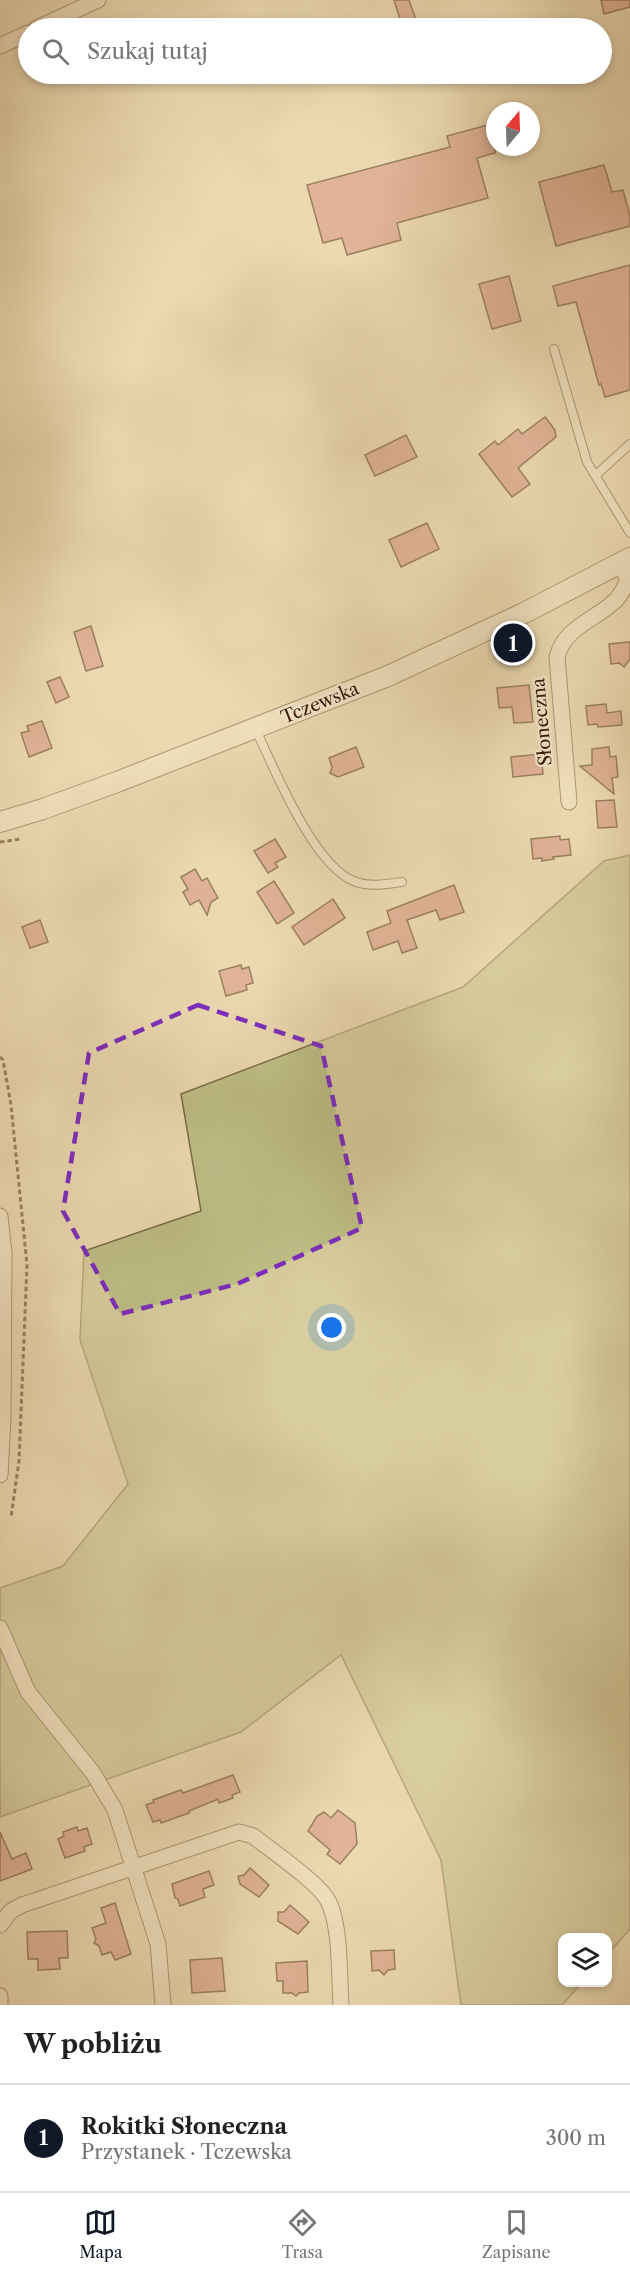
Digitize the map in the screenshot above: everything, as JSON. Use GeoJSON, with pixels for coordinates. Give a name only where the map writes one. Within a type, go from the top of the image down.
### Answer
{"type":"FeatureCollection","features":[{"type":"Feature","properties":{"kind":"street"},"geometry":{"type":"LineString","coordinates":[[59,18],[98,0]]}},
{"type":"Feature","properties":{"kind":"street"},"geometry":{"type":"LineString","coordinates":[[0,46],[18,38]]}},
{"type":"Feature","properties":{"kind":"street","name":"Tczewska"},"geometry":{"type":"LineString","coordinates":[[0,822],[54,806],[256,728],[419,662],[524,613],[627,570]]}},
{"type":"Feature","properties":{"kind":"street","name":"Słoneczna"},"geometry":{"type":"LineString","coordinates":[[569,802],[557,666],[559,648],[569,634],[617,599],[627,570]]}},
{"type":"Feature","properties":{"kind":"street"},"geometry":{"type":"LineString","coordinates":[[0,1216],[4,1253],[3,1417],[0,1476]]}},
{"type":"Feature","properties":{"kind":"street"},"geometry":{"type":"LineString","coordinates":[[0,1628],[28,1692],[93,1773],[115,1810],[158,1944],[163,2005]]}},
{"type":"Feature","properties":{"kind":"street"},"geometry":{"type":"LineString","coordinates":[[0,1925],[11,1911],[22,1905],[239,1832],[253,1836],[315,1886],[327,1899],[336,1927],[340,2005]]}},
{"type":"Feature","properties":{"kind":"street"},"geometry":{"type":"LineString","coordinates":[[0,1996],[0,2005]]}},
{"type":"Feature","properties":{"kind":"lane"},"geometry":{"type":"LineString","coordinates":[[554,349],[587,462],[630,533]]}},
{"type":"Feature","properties":{"kind":"lane"},"geometry":{"type":"LineString","coordinates":[[596,475],[630,444]]}},
{"type":"Feature","properties":{"kind":"lane"},"geometry":{"type":"LineString","coordinates":[[256,728],[295,814],[329,862],[343,875],[356,882],[384,884],[402,882]]}},
{"type":"Feature","properties":{"kind":"path"},"geometry":{"type":"LineString","coordinates":[[0,843],[21,839]]}},
{"type":"Feature","properties":{"kind":"highlighted area"},"geometry":{"type":"Polygon","coordinates":[[[198,1005],[321,1046],[362,1228],[237,1284],[120,1314],[63,1211],[89,1053],[198,1005]]]}},
{"type":"Feature","properties":{"kind":"green space"},"geometry":{"type":"Polygon","coordinates":[[[630,855],[630,1929],[612,1949],[612,1933],[558,1933],[558,1987],[578,1987],[562,2005],[461,2005],[441,1860],[341,1655],[241,1732],[0,1817],[0,1588],[63,1566],[128,1484],[80,1340],[84,1251],[201,1211],[181,1094],[463,987],[604,861],[630,855]]]}},
{"type":"Feature","properties":{"kind":"building"},"geometry":{"type":"Polygon","coordinates":[[[394,0],[409,0],[415,18],[400,18],[394,0]]]}},
{"type":"Feature","properties":{"kind":"building"},"geometry":{"type":"Polygon","coordinates":[[[601,0],[630,0],[630,7],[604,14],[601,0]]]}},
{"type":"Feature","properties":{"kind":"building"},"geometry":{"type":"Polygon","coordinates":[[[486,125],[486,156],[477,158],[488,198],[397,223],[401,240],[347,255],[342,238],[323,243],[307,185],[450,147],[447,136],[486,125]]]}},
{"type":"Feature","properties":{"kind":"building"},"geometry":{"type":"Polygon","coordinates":[[[604,165],[612,192],[623,190],[630,216],[630,226],[556,246],[539,182],[604,165]]]}},
{"type":"Feature","properties":{"kind":"building"},"geometry":{"type":"Polygon","coordinates":[[[630,265],[630,390],[605,397],[601,384],[599,385],[576,302],[558,306],[553,286],[630,265]]]}},
{"type":"Feature","properties":{"kind":"building"},"geometry":{"type":"Polygon","coordinates":[[[509,276],[521,321],[492,329],[479,284],[509,276]]]}},
{"type":"Feature","properties":{"kind":"building"},"geometry":{"type":"Polygon","coordinates":[[[545,417],[555,430],[556,437],[518,468],[530,484],[512,497],[479,454],[495,441],[498,445],[518,429],[522,434],[545,417]]]}},
{"type":"Feature","properties":{"kind":"building"},"geometry":{"type":"Polygon","coordinates":[[[406,435],[417,457],[375,476],[365,455],[406,435]]]}},
{"type":"Feature","properties":{"kind":"building"},"geometry":{"type":"Polygon","coordinates":[[[427,523],[439,549],[401,567],[389,540],[427,523]]]}},
{"type":"Feature","properties":{"kind":"building"},"geometry":{"type":"Polygon","coordinates":[[[91,626],[103,666],[86,671],[74,632],[91,626]]]}},
{"type":"Feature","properties":{"kind":"building"},"geometry":{"type":"Polygon","coordinates":[[[630,642],[630,659],[624,667],[619,663],[611,664],[609,644],[630,642]]]}},
{"type":"Feature","properties":{"kind":"building"},"geometry":{"type":"Polygon","coordinates":[[[60,677],[69,697],[56,703],[47,682],[60,677]]]}},
{"type":"Feature","properties":{"kind":"building"},"geometry":{"type":"Polygon","coordinates":[[[529,685],[533,722],[514,723],[512,707],[499,708],[497,688],[529,685]]]}},
{"type":"Feature","properties":{"kind":"building"},"geometry":{"type":"Polygon","coordinates":[[[606,704],[607,713],[621,711],[622,725],[598,727],[597,724],[588,725],[586,706],[606,704]]]}},
{"type":"Feature","properties":{"kind":"building"},"geometry":{"type":"Polygon","coordinates":[[[42,721],[52,748],[29,757],[21,733],[29,731],[27,726],[42,721]]]}},
{"type":"Feature","properties":{"kind":"building"},"geometry":{"type":"Polygon","coordinates":[[[356,747],[364,767],[338,777],[330,773],[332,767],[329,758],[356,747]]]}},
{"type":"Feature","properties":{"kind":"building"},"geometry":{"type":"Polygon","coordinates":[[[609,747],[610,757],[616,756],[618,777],[612,778],[614,794],[580,766],[592,765],[592,749],[609,747]]]}},
{"type":"Feature","properties":{"kind":"building"},"geometry":{"type":"Polygon","coordinates":[[[541,754],[543,774],[513,777],[511,757],[541,754]]]}},
{"type":"Feature","properties":{"kind":"building"},"geometry":{"type":"Polygon","coordinates":[[[614,800],[617,827],[598,828],[596,801],[614,800]]]}},
{"type":"Feature","properties":{"kind":"building"},"geometry":{"type":"Polygon","coordinates":[[[560,836],[560,840],[569,839],[571,855],[542,861],[542,858],[533,859],[531,839],[560,836]]]}},
{"type":"Feature","properties":{"kind":"building"},"geometry":{"type":"Polygon","coordinates":[[[275,839],[286,857],[275,863],[278,867],[268,873],[254,851],[275,839]]]}},
{"type":"Feature","properties":{"kind":"building"},"geometry":{"type":"Polygon","coordinates":[[[195,869],[202,881],[207,878],[218,898],[211,902],[207,915],[199,900],[190,905],[183,892],[188,889],[181,877],[195,869]]]}},
{"type":"Feature","properties":{"kind":"building"},"geometry":{"type":"Polygon","coordinates":[[[274,881],[294,913],[277,924],[257,892],[274,881]]]}},
{"type":"Feature","properties":{"kind":"building"},"geometry":{"type":"Polygon","coordinates":[[[454,885],[464,912],[440,920],[436,910],[407,920],[417,948],[402,953],[398,941],[373,950],[367,932],[391,923],[387,911],[454,885]]]}},
{"type":"Feature","properties":{"kind":"building"},"geometry":{"type":"Polygon","coordinates":[[[333,899],[345,918],[304,945],[292,927],[333,899]]]}},
{"type":"Feature","properties":{"kind":"building"},"geometry":{"type":"Polygon","coordinates":[[[40,920],[48,942],[30,948],[22,927],[40,920]]]}},
{"type":"Feature","properties":{"kind":"building"},"geometry":{"type":"Polygon","coordinates":[[[241,965],[242,969],[249,967],[253,983],[246,985],[247,990],[226,996],[219,971],[241,965]]]}},
{"type":"Feature","properties":{"kind":"building"},"geometry":{"type":"Polygon","coordinates":[[[233,1775],[240,1792],[232,1795],[233,1798],[219,1803],[218,1799],[161,1823],[160,1820],[153,1822],[146,1805],[154,1802],[153,1800],[181,1790],[183,1793],[233,1775]]]}},
{"type":"Feature","properties":{"kind":"building"},"geometry":{"type":"Polygon","coordinates":[[[338,1810],[355,1823],[357,1844],[340,1864],[327,1854],[330,1850],[308,1831],[317,1816],[324,1812],[331,1818],[338,1810]]]}},
{"type":"Feature","properties":{"kind":"building"},"geometry":{"type":"Polygon","coordinates":[[[77,1827],[78,1831],[87,1828],[92,1844],[84,1847],[85,1851],[65,1858],[58,1839],[64,1836],[63,1832],[77,1827]]]}},
{"type":"Feature","properties":{"kind":"building"},"geometry":{"type":"Polygon","coordinates":[[[0,1832],[12,1859],[26,1853],[32,1869],[0,1881],[0,1832]]]}},
{"type":"Feature","properties":{"kind":"building"},"geometry":{"type":"Polygon","coordinates":[[[250,1868],[269,1885],[259,1897],[240,1884],[238,1876],[244,1875],[250,1868]]]}},
{"type":"Feature","properties":{"kind":"building"},"geometry":{"type":"Polygon","coordinates":[[[209,1871],[214,1885],[203,1889],[205,1897],[180,1906],[178,1899],[175,1898],[172,1884],[209,1871]]]}},
{"type":"Feature","properties":{"kind":"building"},"geometry":{"type":"Polygon","coordinates":[[[115,1903],[131,1954],[115,1960],[111,1952],[102,1955],[99,1946],[94,1943],[96,1939],[92,1928],[106,1923],[101,1908],[115,1903]]]}},
{"type":"Feature","properties":{"kind":"building"},"geometry":{"type":"Polygon","coordinates":[[[290,1905],[309,1922],[298,1934],[278,1921],[278,1912],[284,1912],[290,1905]]]}},
{"type":"Feature","properties":{"kind":"building"},"geometry":{"type":"Polygon","coordinates":[[[67,1931],[68,1958],[59,1958],[60,1969],[38,1970],[38,1959],[28,1959],[27,1932],[67,1931]]]}},
{"type":"Feature","properties":{"kind":"building"},"geometry":{"type":"Polygon","coordinates":[[[394,1950],[395,1969],[388,1970],[384,1975],[379,1970],[372,1971],[371,1951],[394,1950]]]}},
{"type":"Feature","properties":{"kind":"building"},"geometry":{"type":"Polygon","coordinates":[[[222,1958],[225,1991],[192,1993],[190,1960],[222,1958]]]}},
{"type":"Feature","properties":{"kind":"building"},"geometry":{"type":"Polygon","coordinates":[[[307,1961],[308,1992],[299,1993],[296,1996],[292,1993],[283,1993],[283,1981],[277,1981],[276,1963],[307,1961]]]}},
{"type":"Feature","properties":{"kind":"place","name":"Rokitki Słoneczna"},"geometry":{"type":"Point","coordinates":[513,643]}}]}
